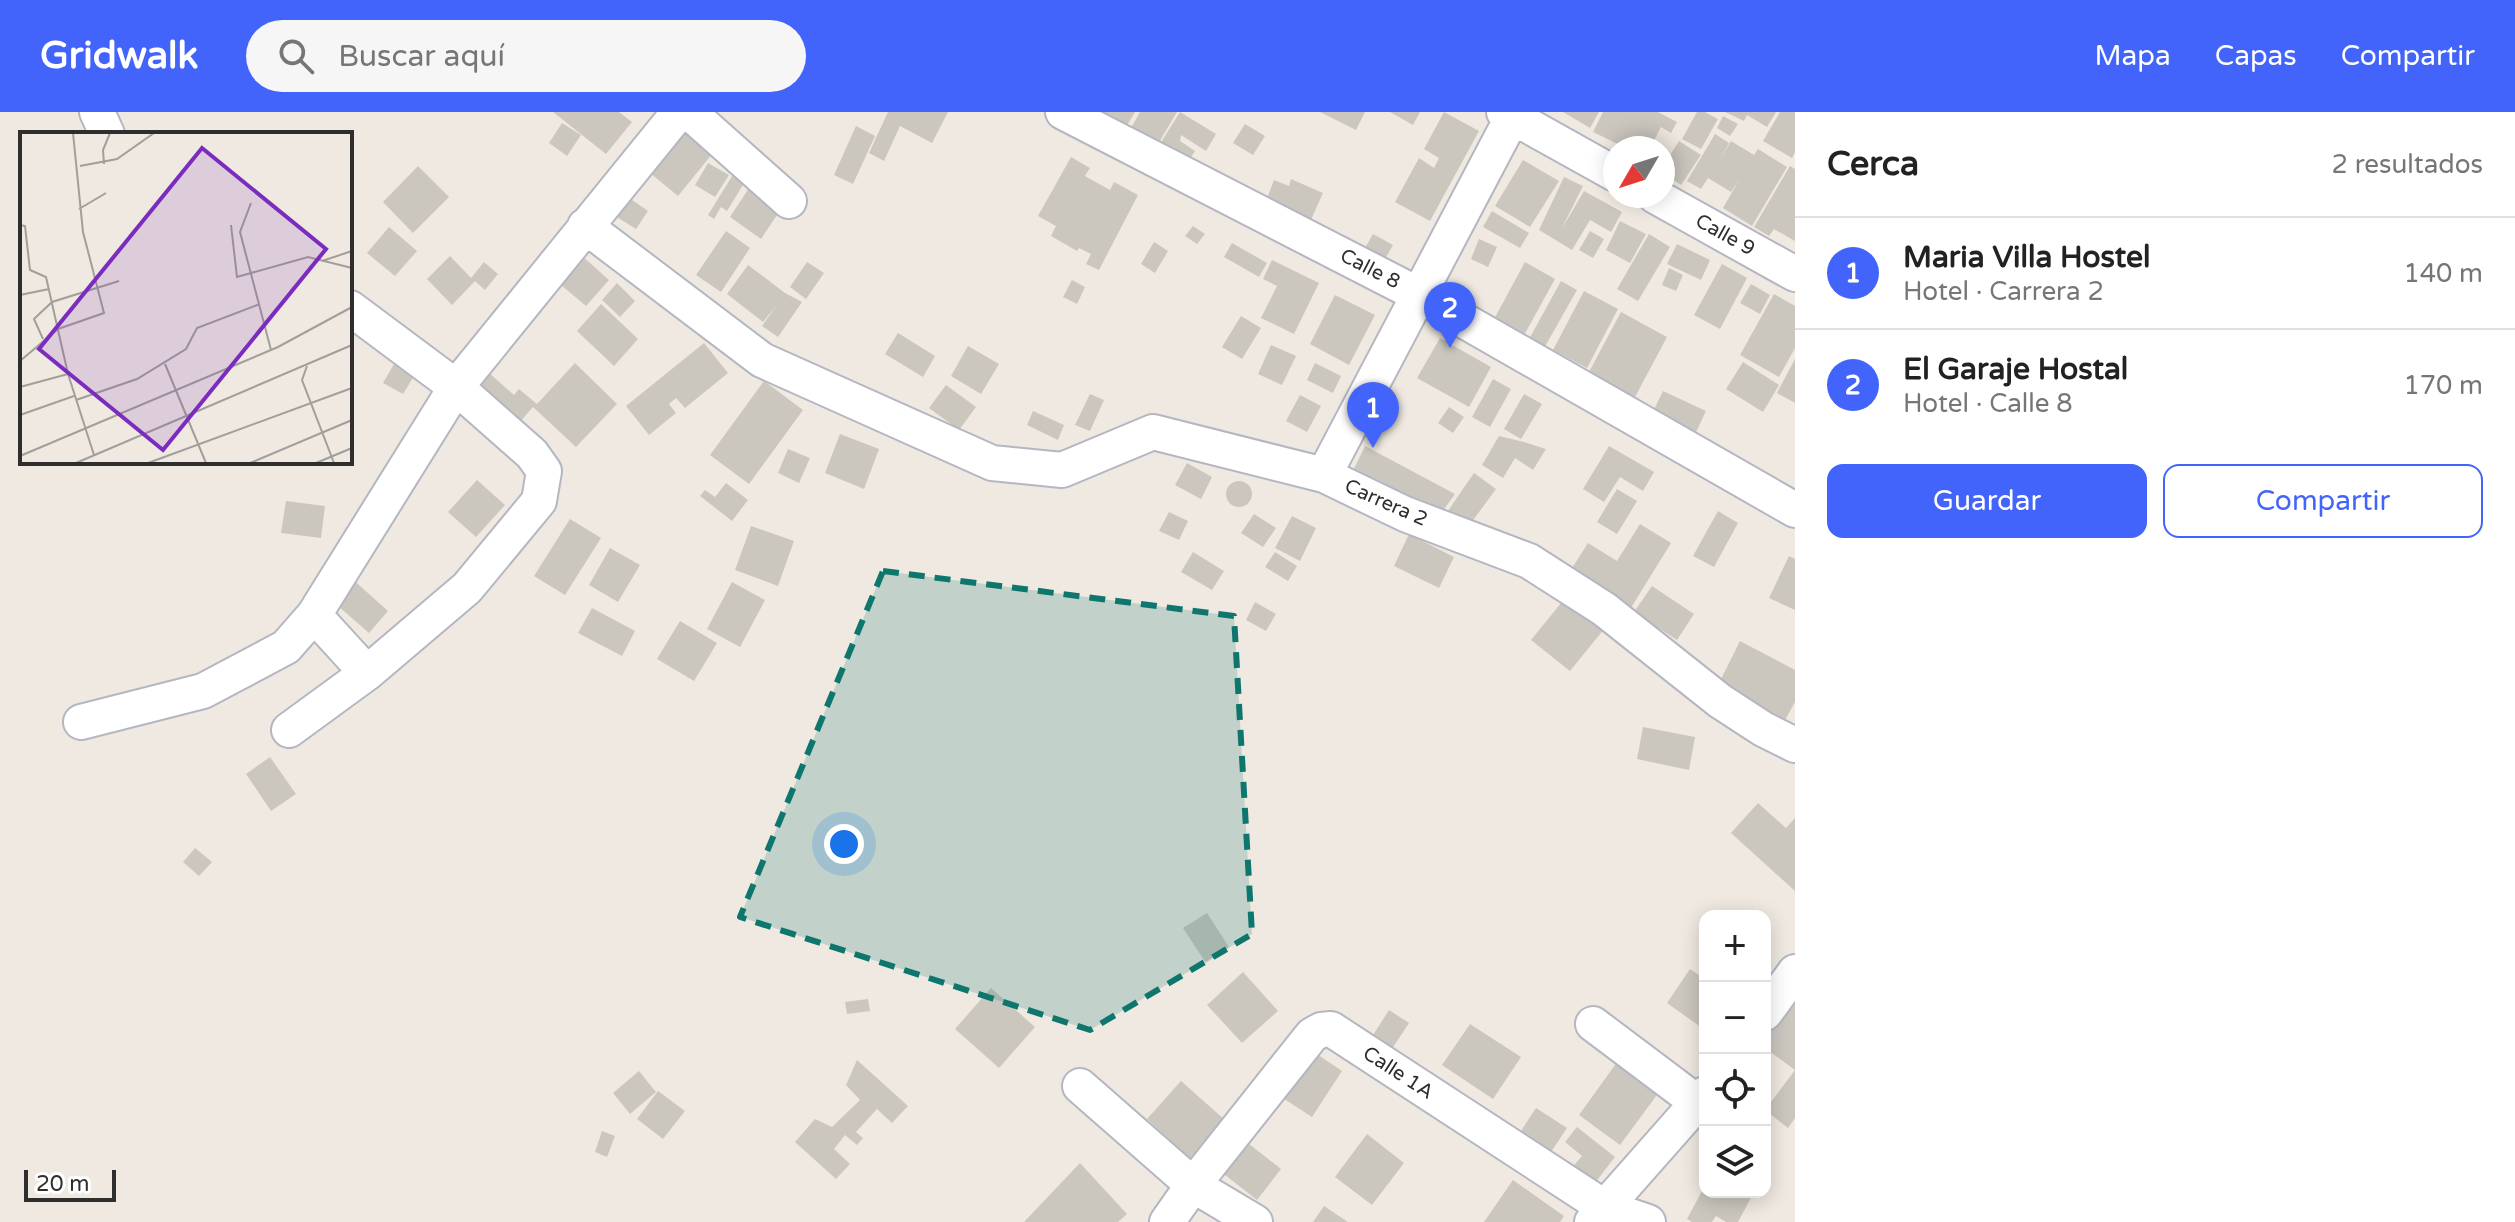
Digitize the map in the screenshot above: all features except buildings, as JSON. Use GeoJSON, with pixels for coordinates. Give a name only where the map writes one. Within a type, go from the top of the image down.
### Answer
{"type":"FeatureCollection","features":[{"type":"Feature","properties":{"kind":"street"},"geometry":{"type":"LineString","coordinates":[[97,112],[106,132]]}},
{"type":"Feature","properties":{"kind":"street"},"geometry":{"type":"LineString","coordinates":[[81,722],[203,691],[286,647],[314,615],[456,387],[679,112]]}},
{"type":"Feature","properties":{"kind":"street"},"geometry":{"type":"LineString","coordinates":[[689,112],[789,201]]}},
{"type":"Feature","properties":{"kind":"street","name":"Calle 8"},"geometry":{"type":"LineString","coordinates":[[1063,112],[1421,296],[1795,510]]}},
{"type":"Feature","properties":{"kind":"street"},"geometry":{"type":"LineString","coordinates":[[1511,114],[1603,167]]}},
{"type":"Feature","properties":{"kind":"street","name":"Carrera 2"},"geometry":{"type":"LineString","coordinates":[[1511,114],[1421,296],[1324,475],[1405,514],[1529,561],[1604,609],[1720,701],[1795,745]]}},
{"type":"Feature","properties":{"kind":"street","name":"Calle 9"},"geometry":{"type":"LineString","coordinates":[[1675,207],[1795,274]]}},
{"type":"Feature","properties":{"kind":"street"},"geometry":{"type":"LineString","coordinates":[[585,226],[762,360],[992,463],[1062,470],[1153,432],[1324,475]]}},
{"type":"Feature","properties":{"kind":"street"},"geometry":{"type":"LineString","coordinates":[[289,730],[367,673],[467,588],[539,501],[544,471],[532,454],[456,387],[352,309]]}},
{"type":"Feature","properties":{"kind":"street"},"geometry":{"type":"LineString","coordinates":[[314,615],[367,673]]}},
{"type":"Feature","properties":{"kind":"street"},"geometry":{"type":"LineString","coordinates":[[1771,1005],[1795,972]]}},
{"type":"Feature","properties":{"kind":"street"},"geometry":{"type":"LineString","coordinates":[[1593,1024],[1699,1096]]}},
{"type":"Feature","properties":{"kind":"street","name":"Calle 1A"},"geometry":{"type":"LineString","coordinates":[[1193,1185],[1312,1035],[1331,1029],[1598,1215],[1648,1222]]}},
{"type":"Feature","properties":{"kind":"street"},"geometry":{"type":"LineString","coordinates":[[1080,1086],[1193,1185],[1255,1222]]}},
{"type":"Feature","properties":{"kind":"street"},"geometry":{"type":"LineString","coordinates":[[1598,1215],[1699,1101]]}},
{"type":"Feature","properties":{"kind":"street"},"geometry":{"type":"LineString","coordinates":[[1167,1222],[1193,1185]]}},
{"type":"Feature","properties":{"kind":"highlighted area"},"geometry":{"type":"Polygon","coordinates":[[[883,571],[1234,616],[1252,934],[1090,1030],[740,917],[883,571]]]}},
{"type":"Feature","properties":{"kind":"place","name":"El Garaje Hostal"},"geometry":{"type":"Point","coordinates":[1450,348]}},
{"type":"Feature","properties":{"kind":"place","name":"Maria Villa Hostel"},"geometry":{"type":"Point","coordinates":[1373,448]}}]}
